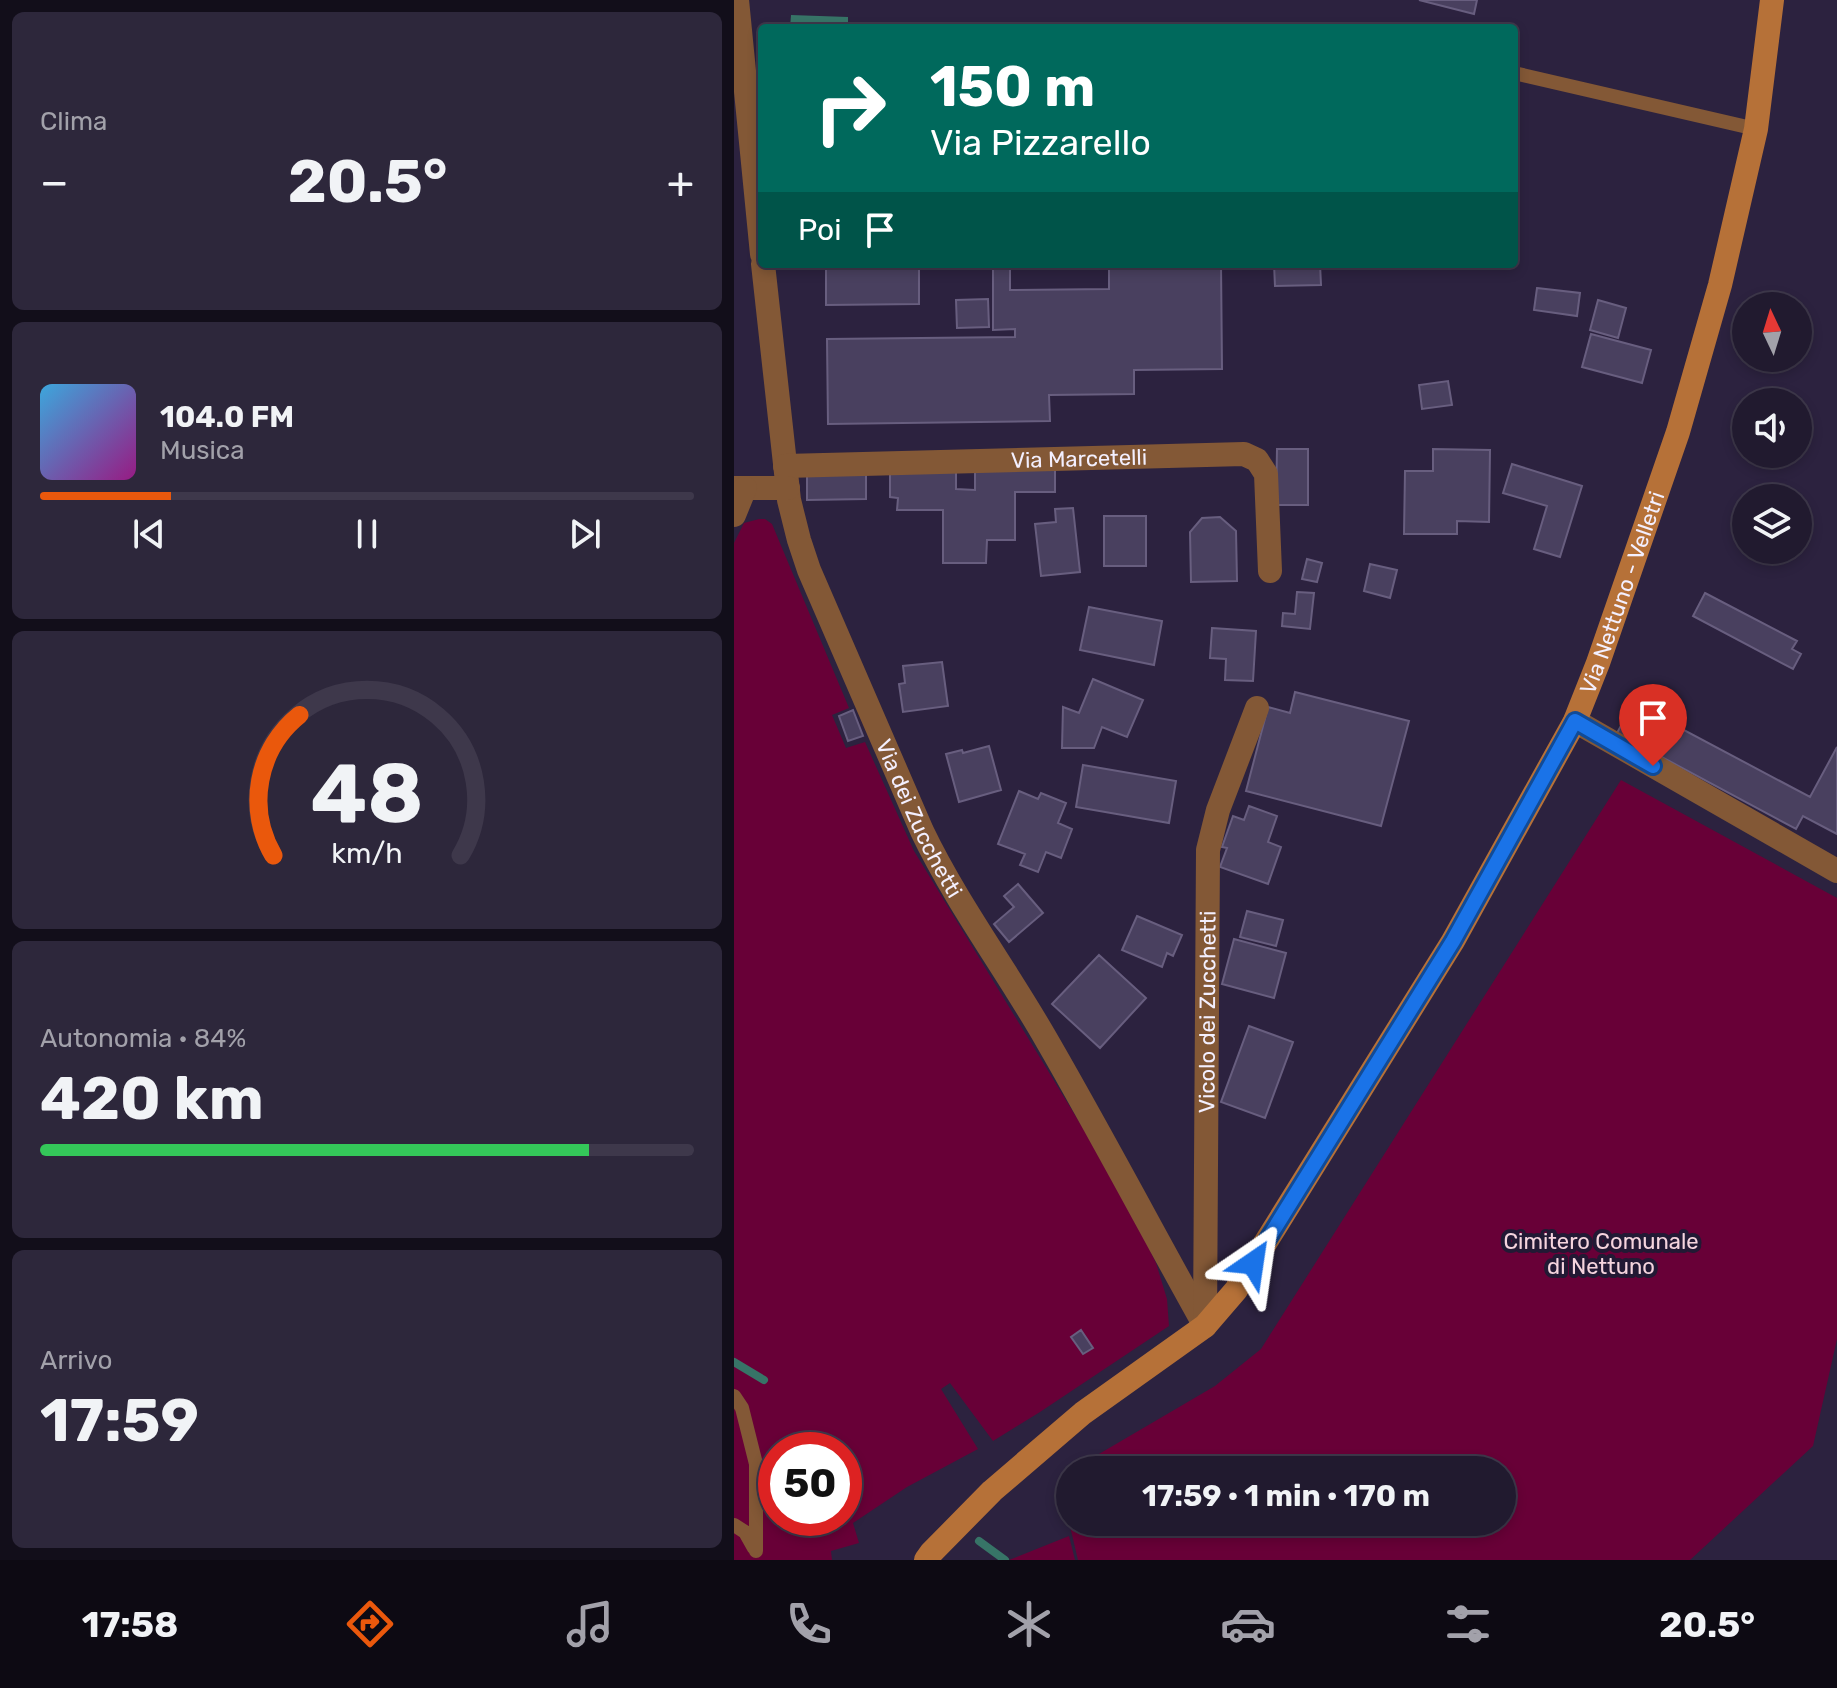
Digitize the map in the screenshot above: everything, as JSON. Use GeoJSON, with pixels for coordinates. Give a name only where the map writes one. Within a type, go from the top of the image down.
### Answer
{"type":"FeatureCollection","features":[{"type":"Feature","properties":{"kind":"main road","name":"Via Nettuno - Velletri"},"geometry":{"type":"LineString","coordinates":[[926,1560],[992,1491],[1083,1413],[1205,1326],[1236,1290],[1453,941],[1575,721],[1678,432],[1720,285],[1756,129],[1772,0]]}},
{"type":"Feature","properties":{"kind":"street"},"geometry":{"type":"LineString","coordinates":[[737,0],[753,79],[743,158],[758,234]]}},
{"type":"Feature","properties":{"kind":"street","name":"Via dei Zucchetti"},"geometry":{"type":"LineString","coordinates":[[763,268],[787,477],[799,540],[809,570],[932,850],[965,910],[1046,1038],[1205,1326]]}},
{"type":"Feature","properties":{"kind":"street","name":"Via Marcetelli"},"geometry":{"type":"LineString","coordinates":[[740,488],[787,477],[1244,454],[1257,460],[1266,474],[1270,571]]}},
{"type":"Feature","properties":{"kind":"street"},"geometry":{"type":"LineString","coordinates":[[734,515],[740,488]]}},
{"type":"Feature","properties":{"kind":"street","name":"Vicolo dei Zucchetti"},"geometry":{"type":"LineString","coordinates":[[1205,1326],[1208,850],[1218,810],[1257,708]]}},
{"type":"Feature","properties":{"kind":"street"},"geometry":{"type":"LineString","coordinates":[[1575,721],[1837,871]]}},
{"type":"Feature","properties":{"kind":"lane"},"geometry":{"type":"LineString","coordinates":[[1518,74],[1756,129]]}},
{"type":"Feature","properties":{"kind":"lane"},"geometry":{"type":"LineString","coordinates":[[734,1396],[742,1408],[756,1464],[756,1556]]}},
{"type":"Feature","properties":{"kind":"lane"},"geometry":{"type":"LineString","coordinates":[[734,1525],[745,1532],[756,1556]]}},
{"type":"Feature","properties":{"kind":"green space"},"geometry":{"type":"Polygon","coordinates":[[[765,519],[772,524],[849,708],[832,715],[846,748],[865,742],[914,851],[1117,1184],[1156,1263],[1167,1299],[1169,1326],[993,1441],[950,1383],[941,1389],[978,1449],[907,1487],[862,1517],[862,1432],[758,1432],[758,1536],[857,1536],[859,1543],[831,1551],[832,1560],[734,1560],[734,543],[744,523],[765,519]]]}},
{"type":"Feature","properties":{"kind":"green space","name":"Cimitero Comunale di Nettuno"},"geometry":{"type":"Polygon","coordinates":[[[1621,780],[1837,898],[1837,1339],[1813,1446],[1690,1560],[1078,1560],[1072,1536],[1516,1536],[1516,1456],[1096,1456],[1215,1386],[1261,1349],[1621,780]]]}},
{"type":"Feature","properties":{"kind":"green space"},"geometry":{"type":"Polygon","coordinates":[[[1069,1536],[1075,1560],[1009,1560],[1069,1536]]]}},
{"type":"Feature","properties":{"kind":"shaded area"},"geometry":{"type":"Polygon","coordinates":[[[791,15],[848,17],[848,24],[790,24],[791,15]]]}},
{"type":"Feature","properties":{"kind":"building"},"geometry":{"type":"Polygon","coordinates":[[[1419,0],[1477,0],[1474,14],[1419,0]]]}},
{"type":"Feature","properties":{"kind":"building"},"geometry":{"type":"Polygon","coordinates":[[[826,268],[919,268],[919,304],[826,305],[826,268]]]}},
{"type":"Feature","properties":{"kind":"building"},"geometry":{"type":"Polygon","coordinates":[[[993,268],[1010,268],[1010,290],[1109,289],[1109,268],[1221,268],[1222,369],[1134,370],[1134,394],[1049,395],[1050,421],[828,424],[827,339],[1015,337],[1015,329],[993,330],[993,268]]]}},
{"type":"Feature","properties":{"kind":"building"},"geometry":{"type":"Polygon","coordinates":[[[1274,268],[1320,268],[1321,285],[1275,286],[1274,268]]]}},
{"type":"Feature","properties":{"kind":"building"},"geometry":{"type":"Polygon","coordinates":[[[1537,288],[1580,293],[1577,316],[1534,310],[1537,288]]]}},
{"type":"Feature","properties":{"kind":"building"},"geometry":{"type":"Polygon","coordinates":[[[988,299],[989,327],[957,328],[956,300],[988,299]]]}},
{"type":"Feature","properties":{"kind":"building"},"geometry":{"type":"Polygon","coordinates":[[[1598,300],[1626,308],[1618,338],[1590,330],[1598,300]]]}},
{"type":"Feature","properties":{"kind":"building"},"geometry":{"type":"Polygon","coordinates":[[[1591,334],[1651,350],[1642,383],[1582,367],[1591,334]]]}},
{"type":"Feature","properties":{"kind":"building"},"geometry":{"type":"Polygon","coordinates":[[[1448,381],[1452,405],[1422,409],[1419,385],[1448,381]]]}},
{"type":"Feature","properties":{"kind":"building"},"geometry":{"type":"Polygon","coordinates":[[[1277,449],[1308,449],[1308,505],[1276,505],[1277,449]]]}},
{"type":"Feature","properties":{"kind":"building"},"geometry":{"type":"Polygon","coordinates":[[[1433,449],[1490,450],[1489,522],[1457,521],[1457,534],[1404,534],[1405,471],[1433,471],[1433,449]]]}},
{"type":"Feature","properties":{"kind":"building"},"geometry":{"type":"Polygon","coordinates":[[[1512,464],[1582,486],[1560,557],[1534,549],[1547,506],[1503,493],[1512,464]]]}},
{"type":"Feature","properties":{"kind":"building"},"geometry":{"type":"Polygon","coordinates":[[[975,469],[1055,470],[1055,492],[1015,492],[1015,540],[987,540],[986,563],[943,563],[943,510],[897,510],[898,498],[890,497],[890,471],[956,471],[956,489],[975,490],[975,469]]]}},
{"type":"Feature","properties":{"kind":"building"},"geometry":{"type":"Polygon","coordinates":[[[807,473],[866,473],[866,499],[807,500],[807,473]]]}},
{"type":"Feature","properties":{"kind":"building"},"geometry":{"type":"Polygon","coordinates":[[[1073,508],[1080,572],[1041,576],[1035,524],[1056,522],[1055,509],[1073,508]]]}},
{"type":"Feature","properties":{"kind":"building"},"geometry":{"type":"Polygon","coordinates":[[[1104,516],[1146,516],[1146,566],[1104,566],[1104,516]]]}},
{"type":"Feature","properties":{"kind":"building"},"geometry":{"type":"Polygon","coordinates":[[[1220,517],[1236,531],[1237,581],[1191,582],[1190,532],[1202,518],[1220,517]]]}},
{"type":"Feature","properties":{"kind":"building"},"geometry":{"type":"Polygon","coordinates":[[[1307,559],[1322,563],[1317,582],[1302,579],[1307,559]]]}},
{"type":"Feature","properties":{"kind":"building"},"geometry":{"type":"Polygon","coordinates":[[[1370,564],[1397,570],[1390,598],[1364,591],[1370,564]]]}},
{"type":"Feature","properties":{"kind":"building"},"geometry":{"type":"Polygon","coordinates":[[[1297,592],[1314,593],[1310,629],[1282,626],[1283,613],[1295,614],[1297,592]]]}},
{"type":"Feature","properties":{"kind":"building"},"geometry":{"type":"Polygon","coordinates":[[[1705,593],[1797,641],[1792,649],[1801,654],[1793,669],[1693,616],[1705,593]]]}},
{"type":"Feature","properties":{"kind":"building"},"geometry":{"type":"Polygon","coordinates":[[[1089,607],[1162,621],[1154,665],[1080,650],[1089,607]]]}},
{"type":"Feature","properties":{"kind":"building"},"geometry":{"type":"Polygon","coordinates":[[[1212,628],[1256,631],[1253,681],[1225,680],[1226,659],[1210,658],[1212,628]]]}},
{"type":"Feature","properties":{"kind":"building"},"geometry":{"type":"Polygon","coordinates":[[[942,662],[948,706],[903,712],[899,684],[905,683],[903,666],[942,662]]]}},
{"type":"Feature","properties":{"kind":"building"},"geometry":{"type":"Polygon","coordinates":[[[1093,679],[1143,700],[1127,737],[1102,727],[1094,748],[1062,748],[1063,707],[1079,713],[1093,679]]]}},
{"type":"Feature","properties":{"kind":"building"},"geometry":{"type":"Polygon","coordinates":[[[1295,692],[1409,721],[1381,826],[1246,791],[1268,707],[1290,713],[1295,692]]]}},
{"type":"Feature","properties":{"kind":"building"},"geometry":{"type":"Polygon","coordinates":[[[1633,703],[1810,797],[1837,747],[1837,834],[1803,816],[1796,829],[1617,733],[1633,703]]]}},
{"type":"Feature","properties":{"kind":"building"},"geometry":{"type":"Polygon","coordinates":[[[853,710],[863,736],[848,741],[839,716],[853,710]]]}},
{"type":"Feature","properties":{"kind":"building"},"geometry":{"type":"Polygon","coordinates":[[[989,746],[1001,790],[959,802],[946,754],[989,746]]]}},
{"type":"Feature","properties":{"kind":"building"},"geometry":{"type":"Polygon","coordinates":[[[1083,765],[1176,781],[1169,823],[1076,807],[1083,765]]]}},
{"type":"Feature","properties":{"kind":"building"},"geometry":{"type":"Polygon","coordinates":[[[1019,791],[1038,799],[1041,793],[1066,803],[1058,823],[1072,829],[1061,858],[1046,852],[1038,872],[1020,865],[1025,854],[998,844],[1019,791]]]}},
{"type":"Feature","properties":{"kind":"building"},"geometry":{"type":"Polygon","coordinates":[[[1249,806],[1277,816],[1268,842],[1281,847],[1268,884],[1220,867],[1227,848],[1222,847],[1233,816],[1244,820],[1249,806]]]}},
{"type":"Feature","properties":{"kind":"building"},"geometry":{"type":"Polygon","coordinates":[[[1018,884],[1043,913],[1009,942],[994,924],[1014,907],[1004,896],[1018,884]]]}},
{"type":"Feature","properties":{"kind":"building"},"geometry":{"type":"Polygon","coordinates":[[[1247,911],[1283,920],[1276,946],[1240,937],[1247,911]]]}},
{"type":"Feature","properties":{"kind":"building"},"geometry":{"type":"Polygon","coordinates":[[[1137,916],[1182,935],[1173,956],[1167,953],[1162,967],[1122,950],[1137,916]]]}},
{"type":"Feature","properties":{"kind":"building"},"geometry":{"type":"Polygon","coordinates":[[[1234,939],[1286,953],[1274,998],[1222,984],[1234,939]]]}},
{"type":"Feature","properties":{"kind":"building"},"geometry":{"type":"Polygon","coordinates":[[[1099,955],[1146,998],[1100,1048],[1052,1004],[1099,955]]]}},
{"type":"Feature","properties":{"kind":"building"},"geometry":{"type":"Polygon","coordinates":[[[1249,1026],[1293,1042],[1265,1118],[1221,1102],[1249,1026]]]}},
{"type":"Feature","properties":{"kind":"building"},"geometry":{"type":"Polygon","coordinates":[[[1081,1330],[1093,1348],[1083,1354],[1071,1337],[1081,1330]]]}},
{"type":"Feature","properties":{"kind":"waterway"},"geometry":{"type":"LineString","coordinates":[[734,1362],[764,1380]]}},
{"type":"Feature","properties":{"kind":"waterway"},"geometry":{"type":"LineString","coordinates":[[979,1541],[1005,1560]]}},
{"type":"Feature","properties":{"kind":"route"},"geometry":{"type":"LineString","coordinates":[[1253,1263],[1453,941],[1575,721],[1653,766]]}}]}
